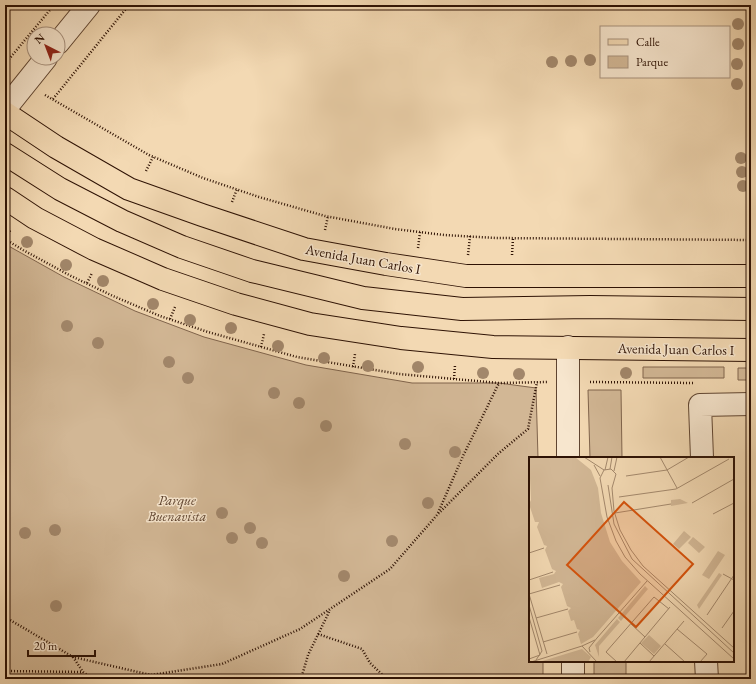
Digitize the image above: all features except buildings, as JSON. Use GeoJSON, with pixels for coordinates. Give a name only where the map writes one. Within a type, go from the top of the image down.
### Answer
{"type":"FeatureCollection","features":[{"type":"Feature","properties":{"kind":"main road","name":"Avenida Juan Carlos I"},"geometry":{"type":"LineString","coordinates":[[5,113],[56,147],[129,189],[202,216],[304,249],[386,264],[466,276],[751,276]]}},
{"type":"Feature","properties":{"kind":"main road"},"geometry":{"type":"LineString","coordinates":[[5,154],[60,189],[122,221],[182,247],[252,271],[363,298],[462,309],[590,307],[751,309]]}},
{"type":"Feature","properties":{"kind":"main road","name":"Avenida Juan Carlos I"},"geometry":{"type":"LineString","coordinates":[[5,198],[35,218],[94,249],[163,280],[236,304],[310,324],[401,338],[493,347],[751,350]]}},
{"type":"Feature","properties":{"kind":"street"},"geometry":{"type":"LineString","coordinates":[[66,33],[89,5]]}},
{"type":"Feature","properties":{"kind":"street"},"geometry":{"type":"LineString","coordinates":[[5,109],[39,66]]}},
{"type":"Feature","properties":{"kind":"street"},"geometry":{"type":"LineString","coordinates":[[568,348],[568,457]]}},
{"type":"Feature","properties":{"kind":"street"},"geometry":{"type":"LineString","coordinates":[[702,457],[700,405],[751,404]]}},
{"type":"Feature","properties":{"kind":"street"},"geometry":{"type":"LineString","coordinates":[[573,662],[573,679]]}},
{"type":"Feature","properties":{"kind":"street"},"geometry":{"type":"LineString","coordinates":[[706,662],[706,679]]}},
{"type":"Feature","properties":{"kind":"path"},"geometry":{"type":"LineString","coordinates":[[5,64],[54,5]]}},
{"type":"Feature","properties":{"kind":"path"},"geometry":{"type":"LineString","coordinates":[[53,99],[129,5]]}},
{"type":"Feature","properties":{"kind":"path"},"geometry":{"type":"LineString","coordinates":[[24,84],[153,156],[203,178],[259,197],[328,216],[395,229],[444,235],[514,238],[751,240]]}},
{"type":"Feature","properties":{"kind":"path"},"geometry":{"type":"LineString","coordinates":[[150,176],[145,173],[153,156]]}},
{"type":"Feature","properties":{"kind":"path"},"geometry":{"type":"LineString","coordinates":[[230,208],[236,189]]}},
{"type":"Feature","properties":{"kind":"path"},"geometry":{"type":"LineString","coordinates":[[324,235],[328,216]]}},
{"type":"Feature","properties":{"kind":"path"},"geometry":{"type":"LineString","coordinates":[[418,252],[420,232]]}},
{"type":"Feature","properties":{"kind":"path"},"geometry":{"type":"LineString","coordinates":[[512,258],[514,238]]}},
{"type":"Feature","properties":{"kind":"path"},"geometry":{"type":"LineString","coordinates":[[461,256],[474,257]]}},
{"type":"Feature","properties":{"kind":"path"},"geometry":{"type":"LineString","coordinates":[[87,283],[93,272]]}},
{"type":"Feature","properties":{"kind":"path"},"geometry":{"type":"LineString","coordinates":[[170,319],[178,301]]}},
{"type":"Feature","properties":{"kind":"path"},"geometry":{"type":"LineString","coordinates":[[261,347],[265,328]]}},
{"type":"Feature","properties":{"kind":"path"},"geometry":{"type":"LineString","coordinates":[[353,367],[356,348]]}},
{"type":"Feature","properties":{"kind":"path"},"geometry":{"type":"LineString","coordinates":[[5,617],[73,657],[151,675],[222,664],[300,629],[390,569],[437,515],[499,453],[528,429],[537,382]]}},
{"type":"Feature","properties":{"kind":"path"},"geometry":{"type":"LineString","coordinates":[[437,515],[463,456],[499,383]]}},
{"type":"Feature","properties":{"kind":"path"},"geometry":{"type":"LineString","coordinates":[[301,679],[308,655],[330,609]]}},
{"type":"Feature","properties":{"kind":"path"},"geometry":{"type":"LineString","coordinates":[[318,634],[362,649],[370,663],[387,679]]}},
{"type":"Feature","properties":{"kind":"path"},"geometry":{"type":"LineString","coordinates":[[73,657],[83,672],[93,679]]}},
{"type":"Feature","properties":{"kind":"path"},"geometry":{"type":"LineString","coordinates":[[5,671],[83,672]]}},
{"type":"Feature","properties":{"kind":"path"},"geometry":{"type":"LineString","coordinates":[[77,679],[83,672]]}},
{"type":"Feature","properties":{"kind":"green space","name":"Parque Buenavista"},"geometry":{"type":"Polygon","coordinates":[[[5,244],[64,277],[135,311],[204,337],[306,365],[412,383],[499,383],[536,388],[538,457],[529,457],[529,662],[543,662],[543,679],[5,679],[5,244]]]}},
{"type":"Feature","properties":{"kind":"green space"},"geometry":{"type":"Polygon","coordinates":[[[643,367],[724,367],[724,378],[643,378],[643,367]]]}},
{"type":"Feature","properties":{"kind":"green space"},"geometry":{"type":"Polygon","coordinates":[[[738,368],[751,368],[751,380],[738,380],[738,368]]]}},
{"type":"Feature","properties":{"kind":"green space"},"geometry":{"type":"Polygon","coordinates":[[[588,390],[621,390],[622,457],[590,457],[588,390]]]}},
{"type":"Feature","properties":{"kind":"green space"},"geometry":{"type":"Polygon","coordinates":[[[594,662],[626,662],[626,679],[594,679],[594,662]]]}}]}
